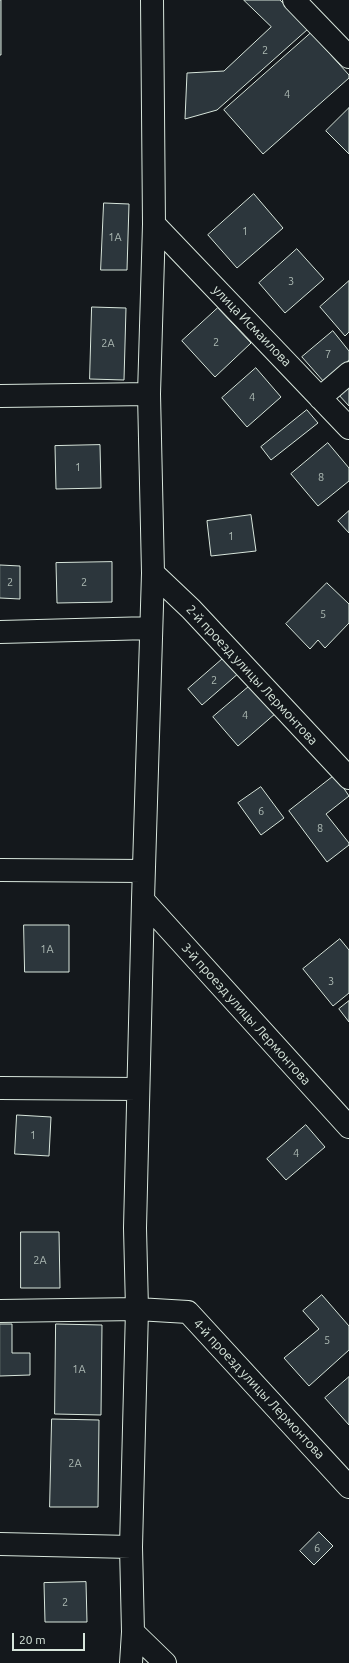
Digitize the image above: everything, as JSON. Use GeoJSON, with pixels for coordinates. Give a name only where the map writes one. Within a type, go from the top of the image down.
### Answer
{"type":"FeatureCollection","features":[{"type":"Feature","properties":{"kind":"street"},"geometry":{"type":"LineString","coordinates":[[131,1663],[133,1632],[131,1547],[136,1309],[135,1228],[143,871],[153,573],[149,394],[154,224],[152,0]]}},
{"type":"Feature","properties":{"kind":"street"},"geometry":{"type":"LineString","coordinates":[[294,0],[349,57]]}},
{"type":"Feature","properties":{"kind":"street","name":"улица Исмаилова"},"geometry":{"type":"LineString","coordinates":[[154,224],[349,428]]}},
{"type":"Feature","properties":{"kind":"street"},"geometry":{"type":"LineString","coordinates":[[320,398],[349,373]]}},
{"type":"Feature","properties":{"kind":"street"},"geometry":{"type":"LineString","coordinates":[[0,396],[149,394]]}},
{"type":"Feature","properties":{"kind":"street","name":"2-й проезд улицы Лермонтова"},"geometry":{"type":"LineString","coordinates":[[153,573],[191,609],[349,778]]}},
{"type":"Feature","properties":{"kind":"street"},"geometry":{"type":"LineString","coordinates":[[0,632],[151,628]]}},
{"type":"Feature","properties":{"kind":"street"},"geometry":{"type":"LineString","coordinates":[[0,870],[143,871]]}},
{"type":"Feature","properties":{"kind":"street","name":"3-й проезд улицы Лермонтова"},"geometry":{"type":"LineString","coordinates":[[143,900],[349,1127]]}},
{"type":"Feature","properties":{"kind":"street"},"geometry":{"type":"LineString","coordinates":[[0,1088],[138,1090]]}},
{"type":"Feature","properties":{"kind":"street","name":"4-й проезд улицы Лермонтова"},"geometry":{"type":"LineString","coordinates":[[0,1311],[136,1309],[188,1312],[349,1487]]}},
{"type":"Feature","properties":{"kind":"street"},"geometry":{"type":"LineString","coordinates":[[0,1544],[131,1547]]}},
{"type":"Feature","properties":{"kind":"street"},"geometry":{"type":"LineString","coordinates":[[133,1632],[165,1663]]}},
{"type":"Feature","properties":{"kind":"building"},"geometry":{"type":"Polygon","coordinates":[[[1,0],[1,55],[0,55],[1,0]]]}},
{"type":"Feature","properties":{"kind":"building"},"geometry":{"type":"Polygon","coordinates":[[[244,0],[280,0],[308,29],[217,110],[185,119],[187,73],[224,71],[271,27],[244,0]]]}},
{"type":"Feature","properties":{"kind":"building"},"geometry":{"type":"Polygon","coordinates":[[[311,33],[349,75],[349,78],[263,154],[224,110],[311,33]]]}},
{"type":"Feature","properties":{"kind":"building"},"geometry":{"type":"Polygon","coordinates":[[[349,108],[349,154],[326,131],[349,108]]]}},
{"type":"Feature","properties":{"kind":"building"},"geometry":{"type":"Polygon","coordinates":[[[254,194],[283,228],[237,268],[208,235],[254,194]]]}},
{"type":"Feature","properties":{"kind":"building"},"geometry":{"type":"Polygon","coordinates":[[[104,203],[129,204],[127,270],[101,270],[104,203]]]}},
{"type":"Feature","properties":{"kind":"building"},"geometry":{"type":"Polygon","coordinates":[[[297,249],[324,279],[285,313],[259,283],[297,249]]]}},
{"type":"Feature","properties":{"kind":"building"},"geometry":{"type":"Polygon","coordinates":[[[349,281],[349,332],[345,336],[320,307],[349,281]]]}},
{"type":"Feature","properties":{"kind":"building"},"geometry":{"type":"Polygon","coordinates":[[[92,307],[126,308],[124,380],[90,379],[92,307]]]}},
{"type":"Feature","properties":{"kind":"building"},"geometry":{"type":"Polygon","coordinates":[[[218,308],[251,343],[215,377],[182,341],[218,308]]]}},
{"type":"Feature","properties":{"kind":"building"},"geometry":{"type":"Polygon","coordinates":[[[333,331],[349,351],[349,360],[324,382],[302,357],[333,331]]]}},
{"type":"Feature","properties":{"kind":"building"},"geometry":{"type":"Polygon","coordinates":[[[256,368],[281,397],[247,427],[222,398],[256,368]]]}},
{"type":"Feature","properties":{"kind":"building"},"geometry":{"type":"Polygon","coordinates":[[[349,382],[349,406],[337,393],[349,382]]]}},
{"type":"Feature","properties":{"kind":"building"},"geometry":{"type":"Polygon","coordinates":[[[307,410],[318,423],[271,460],[261,447],[307,410]]]}},
{"type":"Feature","properties":{"kind":"building"},"geometry":{"type":"Polygon","coordinates":[[[328,443],[349,468],[349,481],[318,506],[291,474],[328,443]]]}},
{"type":"Feature","properties":{"kind":"building"},"geometry":{"type":"Polygon","coordinates":[[[100,445],[101,488],[56,489],[55,446],[100,445]]]}},
{"type":"Feature","properties":{"kind":"building"},"geometry":{"type":"Polygon","coordinates":[[[349,511],[349,533],[338,521],[349,511]]]}},
{"type":"Feature","properties":{"kind":"building"},"geometry":{"type":"Polygon","coordinates":[[[251,515],[256,551],[211,556],[207,521],[251,515]]]}},
{"type":"Feature","properties":{"kind":"building"},"geometry":{"type":"Polygon","coordinates":[[[112,562],[112,602],[57,603],[56,563],[112,562]]]}},
{"type":"Feature","properties":{"kind":"building"},"geometry":{"type":"Polygon","coordinates":[[[0,565],[20,566],[20,599],[0,598],[0,565]]]}},
{"type":"Feature","properties":{"kind":"building"},"geometry":{"type":"Polygon","coordinates":[[[327,583],[349,604],[349,623],[325,648],[318,640],[310,649],[286,624],[327,583]]]}},
{"type":"Feature","properties":{"kind":"building"},"geometry":{"type":"Polygon","coordinates":[[[226,656],[240,672],[202,705],[188,689],[226,656]]]}},
{"type":"Feature","properties":{"kind":"building"},"geometry":{"type":"Polygon","coordinates":[[[252,684],[276,713],[238,746],[213,717],[252,684]]]}},
{"type":"Feature","properties":{"kind":"building"},"geometry":{"type":"Polygon","coordinates":[[[335,775],[349,796],[326,814],[349,845],[327,862],[289,811],[335,775]]]}},
{"type":"Feature","properties":{"kind":"building"},"geometry":{"type":"Polygon","coordinates":[[[261,787],[284,818],[261,835],[238,803],[261,787]]]}},
{"type":"Feature","properties":{"kind":"building"},"geometry":{"type":"Polygon","coordinates":[[[24,925],[69,925],[69,972],[25,972],[24,925]]]}},
{"type":"Feature","properties":{"kind":"building"},"geometry":{"type":"Polygon","coordinates":[[[340,939],[349,950],[349,993],[333,1006],[303,969],[340,939]]]}},
{"type":"Feature","properties":{"kind":"building"},"geometry":{"type":"Polygon","coordinates":[[[349,1001],[349,1022],[339,1009],[349,1001]]]}},
{"type":"Feature","properties":{"kind":"building"},"geometry":{"type":"Polygon","coordinates":[[[17,1115],[51,1117],[49,1156],[15,1154],[17,1115]]]}},
{"type":"Feature","properties":{"kind":"building"},"geometry":{"type":"Polygon","coordinates":[[[306,1125],[325,1147],[286,1180],[267,1159],[306,1125]]]}},
{"type":"Feature","properties":{"kind":"building"},"geometry":{"type":"Polygon","coordinates":[[[21,1232],[59,1232],[60,1288],[21,1288],[21,1232]]]}},
{"type":"Feature","properties":{"kind":"building"},"geometry":{"type":"Polygon","coordinates":[[[322,1295],[349,1326],[349,1350],[309,1386],[284,1358],[319,1329],[303,1311],[322,1295]]]}},
{"type":"Feature","properties":{"kind":"building"},"geometry":{"type":"Polygon","coordinates":[[[0,1324],[12,1324],[12,1353],[30,1353],[30,1375],[0,1376],[0,1324]]]}},
{"type":"Feature","properties":{"kind":"building"},"geometry":{"type":"Polygon","coordinates":[[[56,1324],[102,1325],[101,1415],[55,1414],[56,1324]]]}},
{"type":"Feature","properties":{"kind":"building"},"geometry":{"type":"Polygon","coordinates":[[[349,1377],[349,1425],[325,1398],[349,1377]]]}},
{"type":"Feature","properties":{"kind":"building"},"geometry":{"type":"Polygon","coordinates":[[[52,1419],[99,1420],[98,1507],[50,1507],[52,1419]]]}},
{"type":"Feature","properties":{"kind":"building"},"geometry":{"type":"Polygon","coordinates":[[[319,1532],[333,1546],[314,1565],[300,1551],[319,1532]]]}},
{"type":"Feature","properties":{"kind":"building"},"geometry":{"type":"Polygon","coordinates":[[[86,1582],[87,1622],[45,1622],[44,1583],[86,1582]]]}}]}
